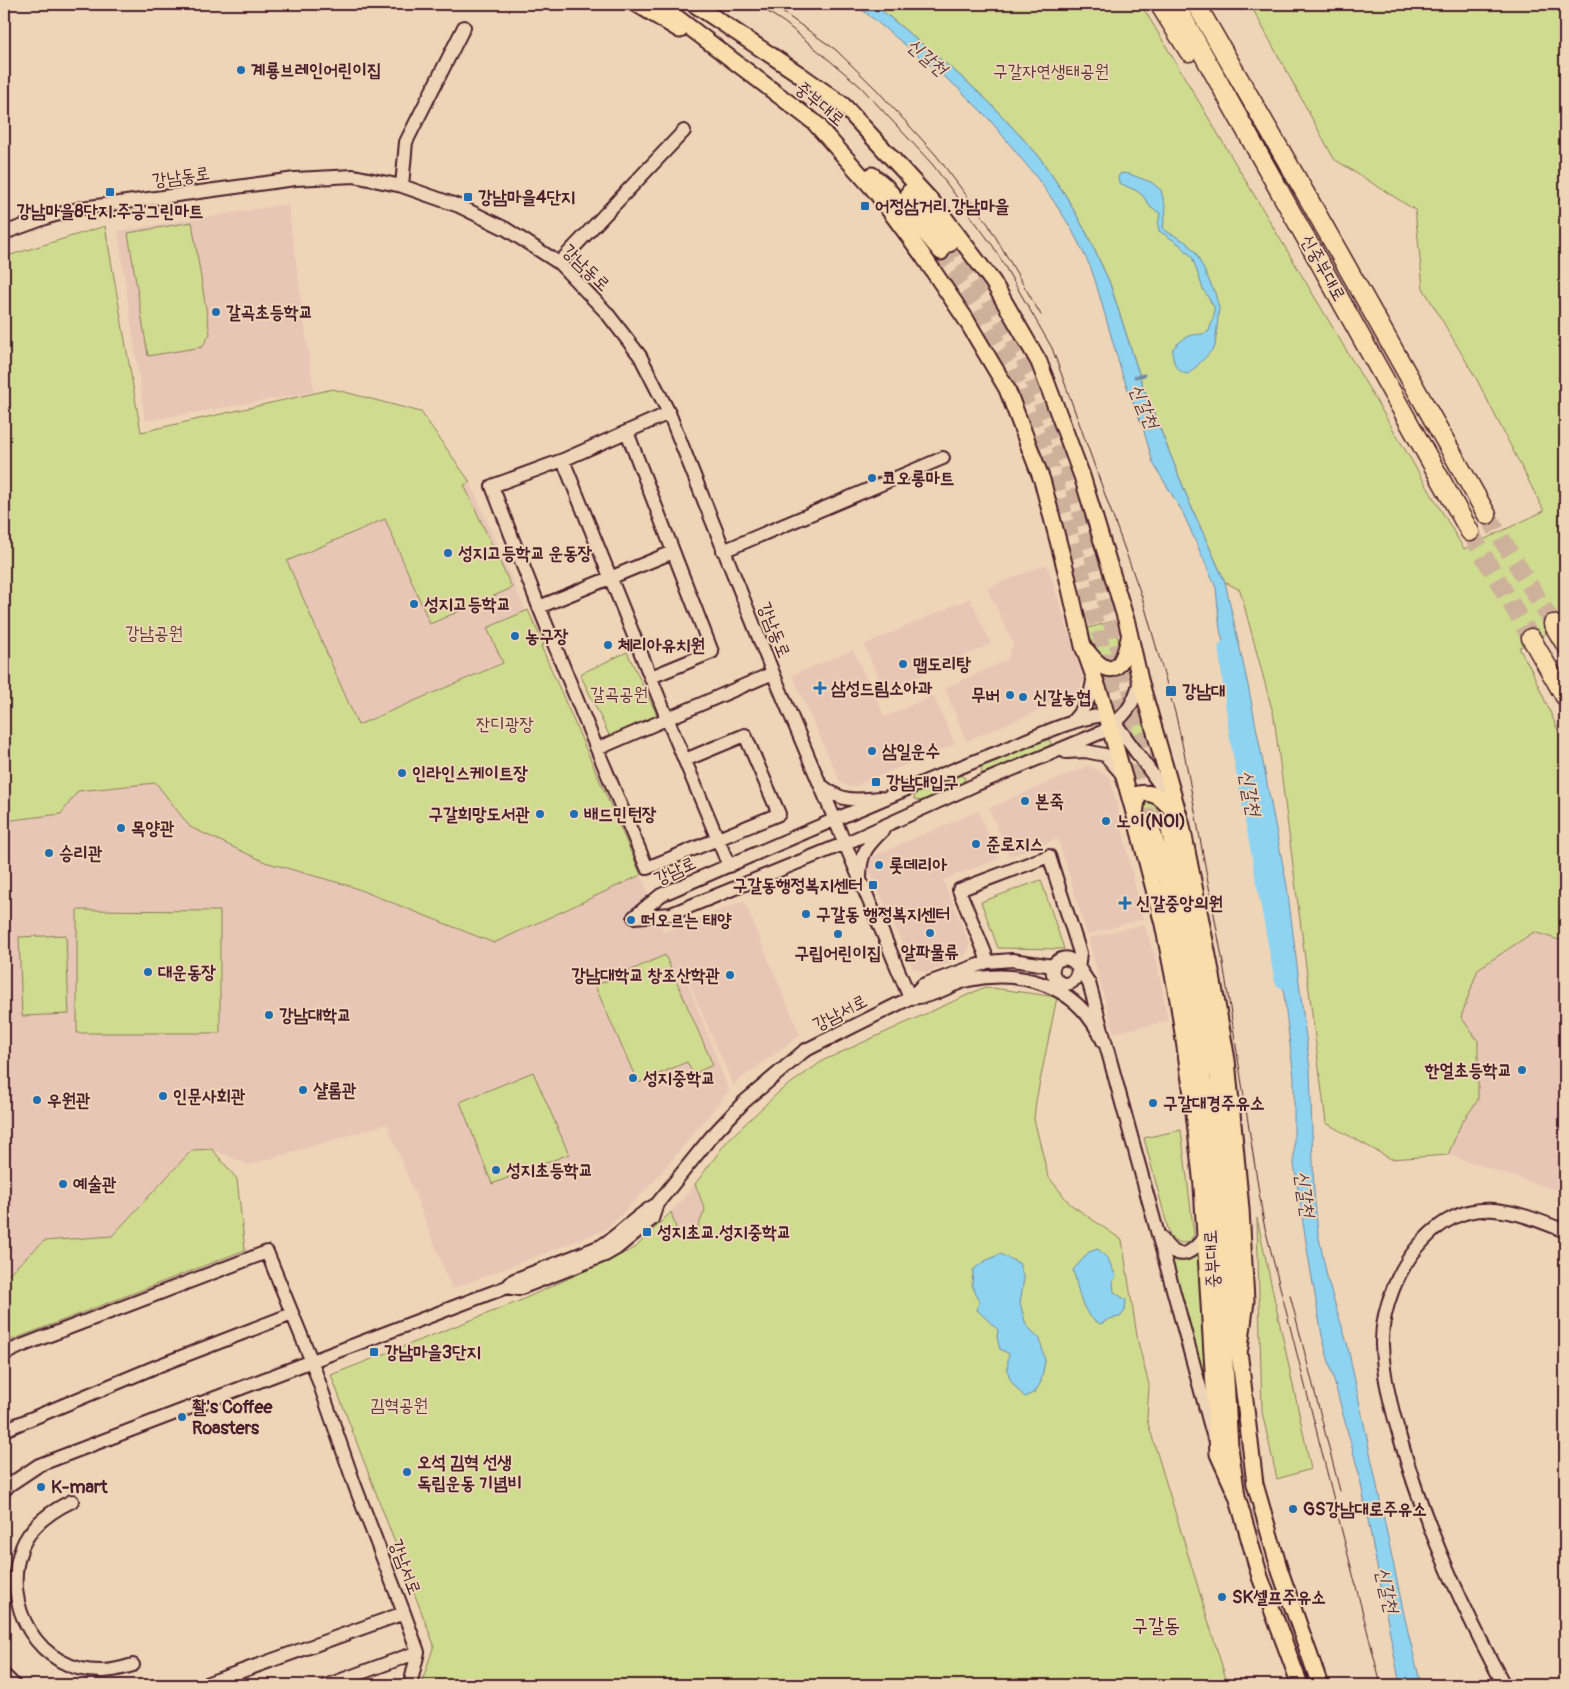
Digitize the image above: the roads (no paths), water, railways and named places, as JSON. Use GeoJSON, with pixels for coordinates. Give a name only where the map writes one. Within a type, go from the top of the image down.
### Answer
{"type":"FeatureCollection","features":[{"type":"Feature","properties":{"kind":"highway"},"geometry":{"type":"LineString","coordinates":[[1159,4],[1313,250]]}},
{"type":"Feature","properties":{"kind":"highway","name":"신중부대로"},"geometry":{"type":"LineString","coordinates":[[1175,4],[1470,532]]}},
{"type":"Feature","properties":{"kind":"highway","name":"신중부대로"},"geometry":{"type":"LineString","coordinates":[[1196,4],[1308,198],[1487,516]]}},
{"type":"Feature","properties":{"kind":"highway"},"geometry":{"type":"LineString","coordinates":[[1553,624],[1565,644]]}},
{"type":"Feature","properties":{"kind":"highway"},"geometry":{"type":"LineString","coordinates":[[1531,638],[1565,697]]}},
{"type":"Feature","properties":{"kind":"main road"},"geometry":{"type":"LineString","coordinates":[[637,4],[732,58]]}},
{"type":"Feature","properties":{"kind":"main road","name":"중부대로"},"geometry":{"type":"LineString","coordinates":[[659,4],[812,120],[885,186],[945,248],[919,202],[831,105],[799,74]]}},
{"type":"Feature","properties":{"kind":"main road","name":"중부대로"},"geometry":{"type":"LineString","coordinates":[[694,4],[843,105],[935,205],[993,282],[1039,362],[1082,476],[1130,635],[1176,822],[1196,954],[1218,1077],[1228,1200],[1233,1301],[1255,1484],[1280,1571],[1320,1685]]}},
{"type":"Feature","properties":{"kind":"main road"},"geometry":{"type":"LineString","coordinates":[[812,120],[876,192],[921,252],[965,318],[1007,390],[1042,480],[1083,646],[1110,722],[1170,957],[1192,1094],[1202,1186],[1218,1454],[1237,1496]]}},
{"type":"Feature","properties":{"kind":"main road"},"geometry":{"type":"LineString","coordinates":[[1083,646],[1098,664],[1106,668],[1113,668],[1123,660],[1130,635]]}},
{"type":"Feature","properties":{"kind":"main road"},"geometry":{"type":"LineString","coordinates":[[1135,816],[1138,794],[1148,792],[1157,796],[1176,822]]}},
{"type":"Feature","properties":{"kind":"main road","name":"중부대로"},"geometry":{"type":"LineString","coordinates":[[1152,829],[1166,879],[1192,997],[1206,1102],[1215,1193],[1230,1447],[1237,1496],[1260,1577],[1300,1685]]}},
{"type":"Feature","properties":{"kind":"street"},"geometry":{"type":"LineString","coordinates":[[402,186],[406,142],[464,27]]}},
{"type":"Feature","properties":{"kind":"street"},"geometry":{"type":"LineString","coordinates":[[559,263],[684,131]]}},
{"type":"Feature","properties":{"kind":"street","name":"강남동로"},"geometry":{"type":"LineString","coordinates":[[4,233],[48,217],[82,208],[295,179],[354,176],[402,186],[459,206],[498,225],[559,263],[606,312],[640,356],[669,414],[723,551],[835,820]]}},
{"type":"Feature","properties":{"kind":"street"},"geometry":{"type":"LineString","coordinates":[[669,414],[563,460],[492,486],[539,607],[647,868],[779,814],[745,735],[685,760]]}},
{"type":"Feature","properties":{"kind":"street"},"geometry":{"type":"LineString","coordinates":[[627,432],[712,652],[651,678]]}},
{"type":"Feature","properties":{"kind":"street"},"geometry":{"type":"LineString","coordinates":[[723,551],[943,458]]}},
{"type":"Feature","properties":{"kind":"street"},"geometry":{"type":"LineString","coordinates":[[563,460],[729,866]]}},
{"type":"Feature","properties":{"kind":"street"},"geometry":{"type":"LineString","coordinates":[[539,607],[673,552]]}},
{"type":"Feature","properties":{"kind":"street"},"geometry":{"type":"LineString","coordinates":[[597,749],[773,673]]}},
{"type":"Feature","properties":{"kind":"street"},"geometry":{"type":"LineString","coordinates":[[1079,742],[1072,723],[1088,702],[1094,675]]}},
{"type":"Feature","properties":{"kind":"street"},"geometry":{"type":"LineString","coordinates":[[1140,680],[1137,694],[1130,709],[1110,722],[1164,790],[1176,822]]}},
{"type":"Feature","properties":{"kind":"street","name":"강남로"},"geometry":{"type":"LineString","coordinates":[[1097,716],[1110,722],[1079,742],[977,784],[887,825],[671,914],[634,917],[661,895],[968,764],[1072,723],[1097,716]]}},
{"type":"Feature","properties":{"kind":"street"},"geometry":{"type":"LineString","coordinates":[[1056,752],[1085,751],[1104,755],[1123,775]]}},
{"type":"Feature","properties":{"kind":"street"},"geometry":{"type":"LineString","coordinates":[[821,785],[834,796],[849,800],[890,797]]}},
{"type":"Feature","properties":{"kind":"street"},"geometry":{"type":"LineString","coordinates":[[835,820],[910,998]]}},
{"type":"Feature","properties":{"kind":"street"},"geometry":{"type":"LineString","coordinates":[[860,879],[862,854],[887,825]]}},
{"type":"Feature","properties":{"kind":"street"},"geometry":{"type":"LineString","coordinates":[[910,998],[923,985],[986,962],[1012,960],[1071,982],[1075,980],[1077,976],[1073,963],[1073,954],[1076,941],[1049,856],[960,890],[985,953],[986,962]]}},
{"type":"Feature","properties":{"kind":"street"},"geometry":{"type":"LineString","coordinates":[[1057,976],[1060,959],[1073,963],[1089,983],[1218,1454]]}},
{"type":"Feature","properties":{"kind":"street"},"geometry":{"type":"LineString","coordinates":[[910,998],[929,996],[990,972],[1018,971],[1057,976],[1086,1004],[1092,1022]]}},
{"type":"Feature","properties":{"kind":"street"},"geometry":{"type":"LineString","coordinates":[[968,980],[1016,977],[1037,981],[1064,994],[1085,1013],[1104,1043]]}},
{"type":"Feature","properties":{"kind":"street","name":"강남서로"},"geometry":{"type":"LineString","coordinates":[[4,1491],[9,1485],[39,1465],[507,1287],[514,1280],[601,1246],[612,1240],[644,1211],[657,1204],[711,1137],[744,1102],[804,1051],[910,998]]}},
{"type":"Feature","properties":{"kind":"street"},"geometry":{"type":"LineString","coordinates":[[1504,1685],[1454,1587],[1430,1531],[1409,1471],[1386,1380],[1382,1343],[1385,1320],[1391,1296],[1405,1263],[1414,1250],[1442,1223],[1478,1210],[1493,1209],[1513,1212],[1565,1230]]}},
{"type":"Feature","properties":{"kind":"street"},"geometry":{"type":"LineString","coordinates":[[1156,1228],[1172,1251],[1182,1254],[1189,1253],[1197,1247],[1205,1236]]}},
{"type":"Feature","properties":{"kind":"street"},"geometry":{"type":"LineString","coordinates":[[4,1354],[267,1252],[312,1362]]}},
{"type":"Feature","properties":{"kind":"street"},"geometry":{"type":"LineString","coordinates":[[4,1430],[160,1365],[292,1314]]}},
{"type":"Feature","properties":{"kind":"street","name":"강남서로"},"geometry":{"type":"LineString","coordinates":[[203,1685],[404,1612],[355,1486],[312,1362]]}},
{"type":"Feature","properties":{"kind":"street"},"geometry":{"type":"LineString","coordinates":[[72,1501],[47,1515],[33,1528],[22,1546],[15,1570],[14,1597],[22,1622],[38,1645],[53,1657],[70,1665],[86,1670],[101,1671],[116,1670],[133,1665]]}},
{"type":"Feature","properties":{"kind":"street"},"geometry":{"type":"LineString","coordinates":[[404,1612],[418,1652],[410,1685]]}},
{"type":"Feature","properties":{"kind":"street"},"geometry":{"type":"LineString","coordinates":[[328,1685],[418,1652]]}},
{"type":"Feature","properties":{"kind":"street"},"geometry":{"type":"LineString","coordinates":[[4,1675],[14,1685]]}},
{"type":"Feature","properties":{"kind":"water"},"geometry":{"type":"Polygon","coordinates":[[[855,4],[874,4],[964,79],[989,102],[1038,155],[1066,196],[1087,234],[1109,281],[1143,386],[1190,504],[1225,582],[1248,685],[1287,886],[1310,1069],[1314,1193],[1318,1233],[1328,1281],[1347,1343],[1405,1619],[1421,1685],[1400,1685],[1359,1474],[1322,1336],[1294,1164],[1294,1078],[1265,838],[1235,688],[1220,630],[1216,588],[1183,513],[1153,463],[1143,428],[1122,374],[1095,280],[1071,228],[1037,178],[989,119],[958,88],[855,4]]]}},
{"type":"Feature","properties":{"kind":"water"},"geometry":{"type":"Polygon","coordinates":[[[1121,173],[1151,182],[1161,190],[1166,210],[1163,227],[1166,231],[1186,242],[1196,253],[1215,293],[1219,308],[1215,347],[1188,374],[1180,371],[1175,365],[1173,348],[1189,336],[1209,331],[1214,315],[1214,307],[1203,289],[1192,257],[1179,244],[1159,231],[1160,213],[1151,208],[1137,191],[1119,183],[1118,177],[1121,173]]]}},
{"type":"Feature","properties":{"kind":"water"},"geometry":{"type":"Polygon","coordinates":[[[1098,1249],[1108,1259],[1116,1276],[1113,1282],[1114,1292],[1126,1300],[1125,1311],[1120,1317],[1109,1319],[1101,1324],[1094,1320],[1084,1308],[1073,1270],[1089,1252],[1098,1249]]]}},
{"type":"Feature","properties":{"kind":"water"},"geometry":{"type":"Polygon","coordinates":[[[1000,1254],[1019,1263],[1024,1279],[1020,1303],[1026,1325],[1040,1339],[1045,1361],[1041,1382],[1035,1392],[1025,1397],[1012,1383],[1008,1373],[1009,1354],[1000,1349],[997,1338],[998,1330],[977,1310],[979,1301],[972,1285],[973,1270],[983,1262],[1000,1254]]]}},
{"type":"Feature","properties":{"kind":"waterway"},"geometry":{"type":"LineString","coordinates":[[1135,377],[1144,375]]}},
{"type":"Feature","properties":{"kind":"waterway","name":"신갈천"},"geometry":{"type":"LineString","coordinates":[[1228,649],[1239,736],[1284,979]]}},
{"type":"Feature","properties":{"kind":"tunnel"},"geometry":{"type":"LineString","coordinates":[[949,244],[988,299],[1023,360],[1064,459],[1168,825]]}},
{"type":"Feature","properties":{"kind":"tunnel"},"geometry":{"type":"LineString","coordinates":[[941,252],[978,308],[1012,365],[1050,461],[1086,585],[1152,829]]}},
{"type":"Feature","properties":{"kind":"tunnel"},"geometry":{"type":"LineString","coordinates":[[1487,515],[1553,624]]}},
{"type":"Feature","properties":{"kind":"tunnel"},"geometry":{"type":"LineString","coordinates":[[1470,532],[1531,638]]}},
{"type":"Feature","properties":{"kind":"tram line"},"geometry":{"type":"LineString","coordinates":[[756,4],[785,23],[860,86],[933,165],[993,246],[1052,348],[1142,597],[1176,716],[1223,963],[1264,1224],[1381,1685]]}},
{"type":"Feature","properties":{"kind":"tram line"},"geometry":{"type":"LineString","coordinates":[[771,4],[836,50],[876,89],[936,155],[988,224],[1041,315]]}},
{"type":"Feature","properties":{"kind":"tram line"},"geometry":{"type":"LineString","coordinates":[[1290,1295],[1340,1491]]}},
{"type":"Feature","properties":{"kind":"place","name":"계룡브레인어린이집"},"geometry":{"type":"Point","coordinates":[241,70]}},
{"type":"Feature","properties":{"kind":"place","name":"강남마을8단지.주긍그린마트"},"geometry":{"type":"Point","coordinates":[110,192]}},
{"type":"Feature","properties":{"kind":"place","name":"강남마을4단지"},"geometry":{"type":"Point","coordinates":[468,197]}},
{"type":"Feature","properties":{"kind":"place","name":"어정삼거리.강남마을"},"geometry":{"type":"Point","coordinates":[865,206]}},
{"type":"Feature","properties":{"kind":"place","name":"갈곡초등학교"},"geometry":{"type":"Point","coordinates":[216,312]}},
{"type":"Feature","properties":{"kind":"place","name":"코오롱마트"},"geometry":{"type":"Point","coordinates":[872,478]}},
{"type":"Feature","properties":{"kind":"place","name":"성지고등학교 운동장"},"geometry":{"type":"Point","coordinates":[448,553]}},
{"type":"Feature","properties":{"kind":"place","name":"성지고등학교"},"geometry":{"type":"Point","coordinates":[414,604]}},
{"type":"Feature","properties":{"kind":"place","name":"농구장"},"geometry":{"type":"Point","coordinates":[515,636]}},
{"type":"Feature","properties":{"kind":"place","name":"체리아유치원"},"geometry":{"type":"Point","coordinates":[608,645]}},
{"type":"Feature","properties":{"kind":"place","name":"맵도리탕"},"geometry":{"type":"Point","coordinates":[903,664]}},
{"type":"Feature","properties":{"kind":"place","name":"삼성드림소아과"},"geometry":{"type":"Point","coordinates":[820,688]}},
{"type":"Feature","properties":{"kind":"place","name":"강남대"},"geometry":{"type":"Point","coordinates":[1171,691]}},
{"type":"Feature","properties":{"kind":"place","name":"무버"},"geometry":{"type":"Point","coordinates":[1010,695]}},
{"type":"Feature","properties":{"kind":"place","name":"신갈농협"},"geometry":{"type":"Point","coordinates":[1023,697]}},
{"type":"Feature","properties":{"kind":"place","name":"삼일운수"},"geometry":{"type":"Point","coordinates":[872,751]}},
{"type":"Feature","properties":{"kind":"place","name":"인라인스케이트장"},"geometry":{"type":"Point","coordinates":[402,773]}},
{"type":"Feature","properties":{"kind":"place","name":"강남대입구"},"geometry":{"type":"Point","coordinates":[876,782]}},
{"type":"Feature","properties":{"kind":"place","name":"본죽"},"geometry":{"type":"Point","coordinates":[1025,801]}},
{"type":"Feature","properties":{"kind":"place","name":"구갈희망도서관"},"geometry":{"type":"Point","coordinates":[540,814]}},
{"type":"Feature","properties":{"kind":"place","name":"배드민턴장"},"geometry":{"type":"Point","coordinates":[574,814]}},
{"type":"Feature","properties":{"kind":"place","name":"노이(NOI)"},"geometry":{"type":"Point","coordinates":[1106,821]}},
{"type":"Feature","properties":{"kind":"place","name":"목양관"},"geometry":{"type":"Point","coordinates":[121,828]}},
{"type":"Feature","properties":{"kind":"place","name":"준로지스"},"geometry":{"type":"Point","coordinates":[976,844]}},
{"type":"Feature","properties":{"kind":"place","name":"승리관"},"geometry":{"type":"Point","coordinates":[49,853]}},
{"type":"Feature","properties":{"kind":"place","name":"롯데리아"},"geometry":{"type":"Point","coordinates":[879,865]}},
{"type":"Feature","properties":{"kind":"place","name":"구갈동행정복지센터"},"geometry":{"type":"Point","coordinates":[873,885]}},
{"type":"Feature","properties":{"kind":"place","name":"신갈중앙의원"},"geometry":{"type":"Point","coordinates":[1125,903]}},
{"type":"Feature","properties":{"kind":"place","name":"구갈동 행정복지센터"},"geometry":{"type":"Point","coordinates":[806,914]}},
{"type":"Feature","properties":{"kind":"place","name":"떠오르는 태양"},"geometry":{"type":"Point","coordinates":[631,920]}},
{"type":"Feature","properties":{"kind":"place","name":"알파물류"},"geometry":{"type":"Point","coordinates":[930,933]}},
{"type":"Feature","properties":{"kind":"place","name":"구립어린이집"},"geometry":{"type":"Point","coordinates":[838,934]}},
{"type":"Feature","properties":{"kind":"place","name":"대운동장"},"geometry":{"type":"Point","coordinates":[148,972]}},
{"type":"Feature","properties":{"kind":"place","name":"강남대학교 창조산학관"},"geometry":{"type":"Point","coordinates":[730,975]}},
{"type":"Feature","properties":{"kind":"place","name":"강남대학교"},"geometry":{"type":"Point","coordinates":[269,1015]}},
{"type":"Feature","properties":{"kind":"place","name":"한얼초등학교"},"geometry":{"type":"Point","coordinates":[1522,1070]}},
{"type":"Feature","properties":{"kind":"place","name":"성지중학교"},"geometry":{"type":"Point","coordinates":[633,1078]}},
{"type":"Feature","properties":{"kind":"place","name":"샬롬관"},"geometry":{"type":"Point","coordinates":[303,1090]}},
{"type":"Feature","properties":{"kind":"place","name":"인문사회관"},"geometry":{"type":"Point","coordinates":[163,1096]}},
{"type":"Feature","properties":{"kind":"place","name":"우원관"},"geometry":{"type":"Point","coordinates":[37,1100]}},
{"type":"Feature","properties":{"kind":"place","name":"구갈대경주유소"},"geometry":{"type":"Point","coordinates":[1153,1103]}},
{"type":"Feature","properties":{"kind":"place","name":"성지초등학교"},"geometry":{"type":"Point","coordinates":[496,1170]}},
{"type":"Feature","properties":{"kind":"place","name":"예술관"},"geometry":{"type":"Point","coordinates":[63,1184]}},
{"type":"Feature","properties":{"kind":"place","name":"성지초교.성지중학교"},"geometry":{"type":"Point","coordinates":[647,1232]}},
{"type":"Feature","properties":{"kind":"place","name":"강남마을3단지"},"geometry":{"type":"Point","coordinates":[374,1352]}},
{"type":"Feature","properties":{"kind":"place","name":"촬's Coffee Roasters"},"geometry":{"type":"Point","coordinates":[182,1417]}},
{"type":"Feature","properties":{"kind":"place","name":"오석 김혁 선생 독립운동 기념비"},"geometry":{"type":"Point","coordinates":[407,1472]}},
{"type":"Feature","properties":{"kind":"place","name":"K-mart"},"geometry":{"type":"Point","coordinates":[41,1487]}},
{"type":"Feature","properties":{"kind":"place","name":"GS강남대로주유소"},"geometry":{"type":"Point","coordinates":[1293,1509]}},
{"type":"Feature","properties":{"kind":"place","name":"SK셀프주유소"},"geometry":{"type":"Point","coordinates":[1222,1597]}},
{"type":"Feature","properties":{"kind":"district","name":"구갈동"},"geometry":{"type":"Point","coordinates":[1156,1625]}},
{"type":"Feature","properties":{"kind":"park label","name":"구갈자연생태공원"},"geometry":{"type":"Point","coordinates":[1051,71]}},
{"type":"Feature","properties":{"kind":"park label","name":"강남공원"},"geometry":{"type":"Point","coordinates":[154,633]}},
{"type":"Feature","properties":{"kind":"park label","name":"갈곡공원"},"geometry":{"type":"Point","coordinates":[619,694]}},
{"type":"Feature","properties":{"kind":"park label","name":"잔디광장"},"geometry":{"type":"Point","coordinates":[505,724]}},
{"type":"Feature","properties":{"kind":"park label","name":"김혁공원"},"geometry":{"type":"Point","coordinates":[399,1405]}}]}
